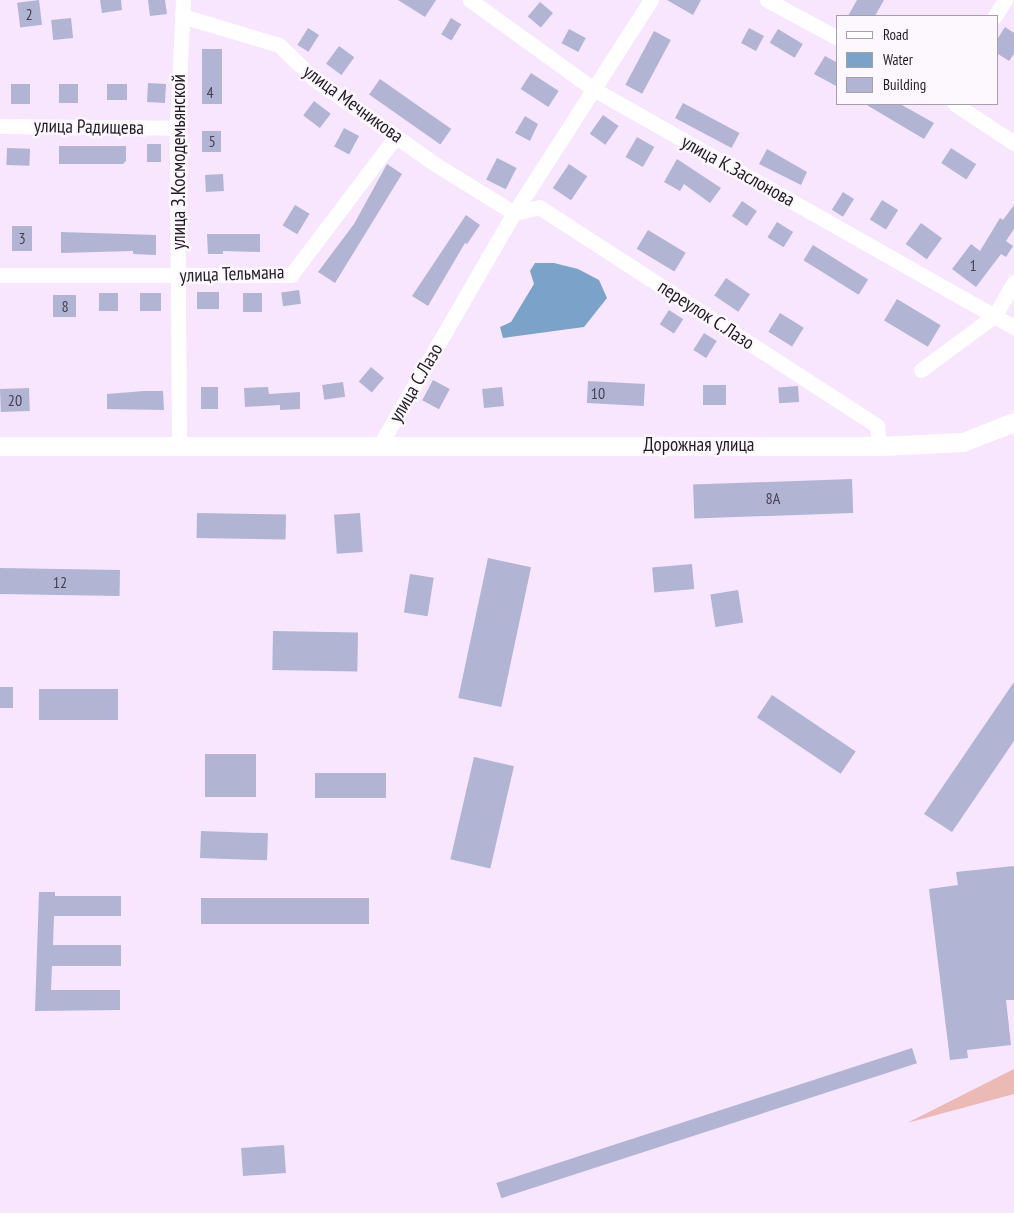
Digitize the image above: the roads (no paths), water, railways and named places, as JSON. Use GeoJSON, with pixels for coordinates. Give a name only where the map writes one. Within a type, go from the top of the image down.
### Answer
{"type":"FeatureCollection","features":[{"type":"Feature","properties":{"kind":"street","name":"улица З.Космодемьянской"},"geometry":{"type":"LineString","coordinates":[[179,445],[177,128],[183,0]]}},
{"type":"Feature","properties":{"kind":"street","name":"улица К.Заслонова"},"geometry":{"type":"LineString","coordinates":[[470,0],[594,90],[995,315],[1014,328]]}},
{"type":"Feature","properties":{"kind":"street","name":"улица С.Лазо"},"geometry":{"type":"LineString","coordinates":[[0,446],[381,443],[514,213],[651,0]]}},
{"type":"Feature","properties":{"kind":"street"},"geometry":{"type":"LineString","coordinates":[[768,0],[836,37]]}},
{"type":"Feature","properties":{"kind":"street"},"geometry":{"type":"LineString","coordinates":[[996,15],[1005,0]]}},
{"type":"Feature","properties":{"kind":"street","name":"улица Мечникова"},"geometry":{"type":"LineString","coordinates":[[182,16],[279,45],[313,78],[396,136],[514,213]]}},
{"type":"Feature","properties":{"kind":"street"},"geometry":{"type":"LineString","coordinates":[[957,105],[1014,143]]}},
{"type":"Feature","properties":{"kind":"street","name":"улица Радищева"},"geometry":{"type":"LineString","coordinates":[[0,126],[177,128]]}},
{"type":"Feature","properties":{"kind":"street","name":"улица Тельмана"},"geometry":{"type":"LineString","coordinates":[[0,275],[291,275],[396,136]]}},
{"type":"Feature","properties":{"kind":"street","name":"переулок С.Лазо"},"geometry":{"type":"LineString","coordinates":[[514,213],[539,207],[548,212],[877,426],[879,446]]}},
{"type":"Feature","properties":{"kind":"street"},"geometry":{"type":"LineString","coordinates":[[921,370],[995,315],[1014,282]]}},
{"type":"Feature","properties":{"kind":"street","name":"Дорожная улица"},"geometry":{"type":"LineString","coordinates":[[381,443],[879,446],[963,442],[1014,422]]}},
{"type":"Feature","properties":{"kind":"water"},"geometry":{"type":"Polygon","coordinates":[[[535,263],[554,263],[578,269],[599,280],[607,298],[584,327],[503,338],[500,327],[511,322],[534,284],[530,271],[535,263]]]}}]}
